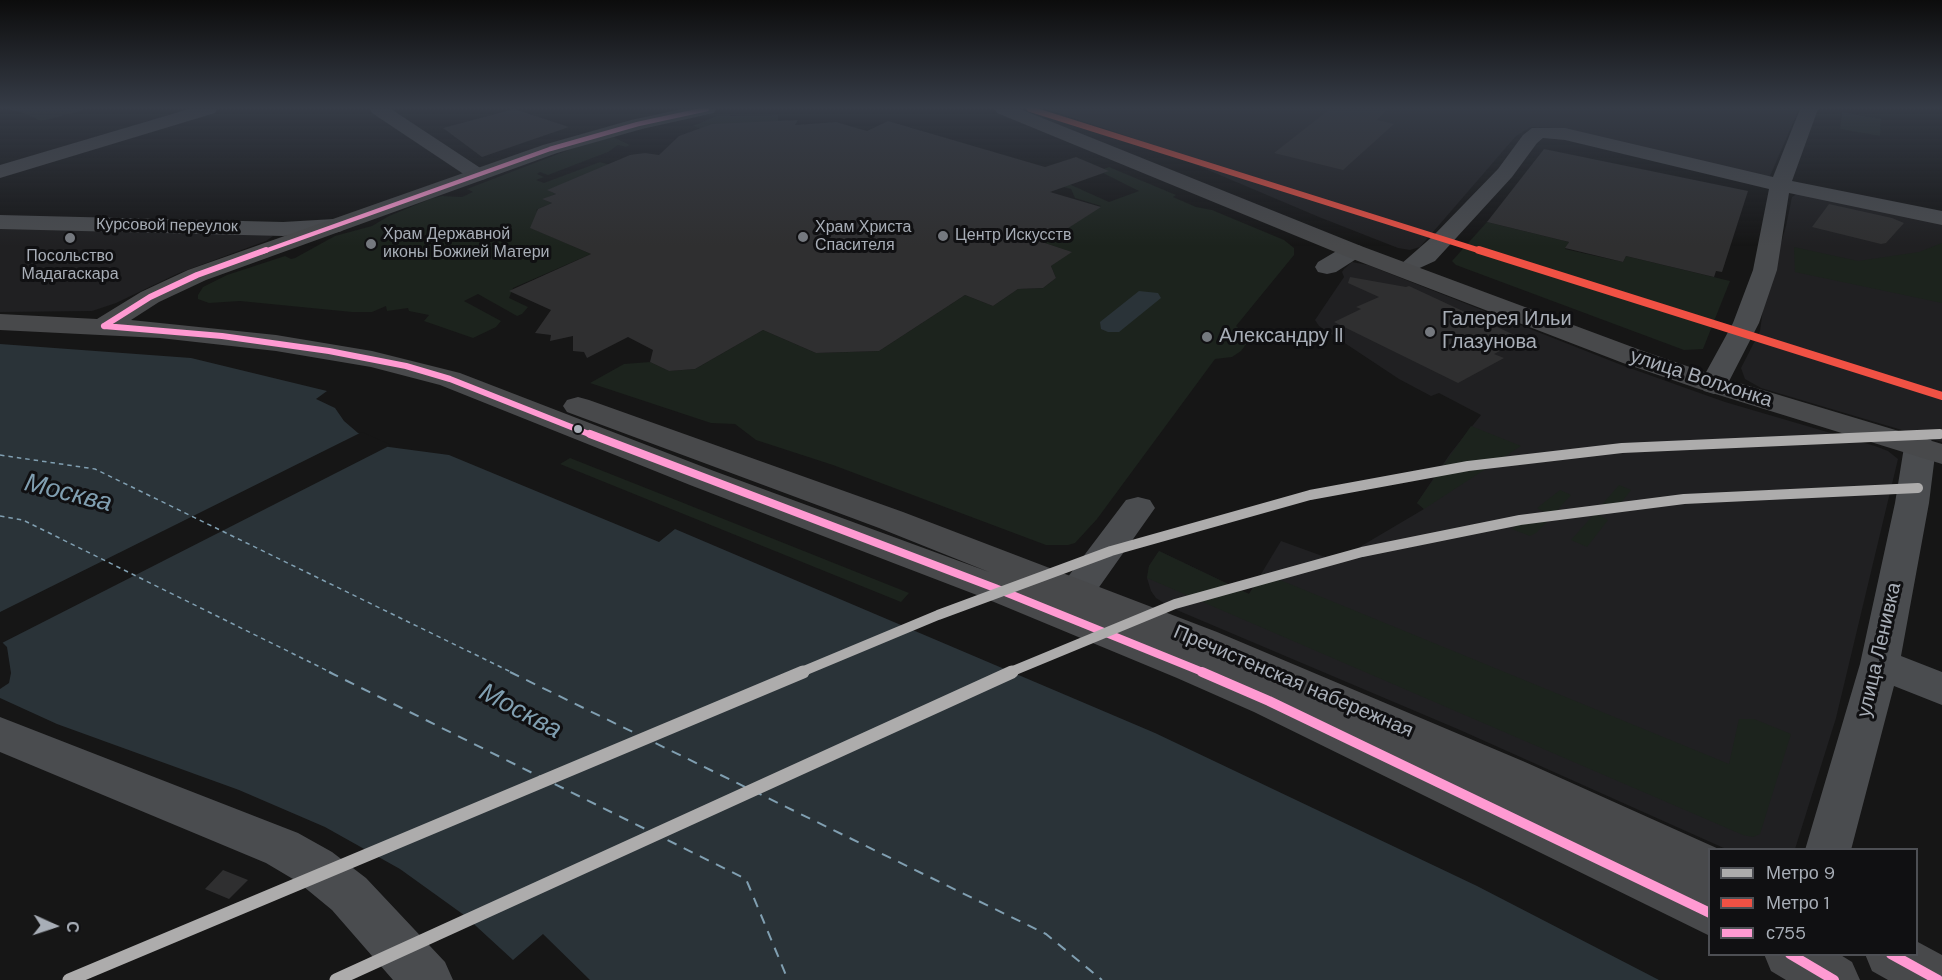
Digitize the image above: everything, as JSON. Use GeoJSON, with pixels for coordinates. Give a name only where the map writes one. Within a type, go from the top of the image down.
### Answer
{"type":"FeatureCollection","features":[{"type":"Feature","properties":{"kind":"main road"},"geometry":{"type":"LineString","coordinates":[[112,321],[150,297],[197,275],[534,155]]}},
{"type":"Feature","properties":{"kind":"main road","name":"улица Волхонка"},"geometry":{"type":"LineString","coordinates":[[1116,155],[1353,251],[1633,357],[1931,450]]}},
{"type":"Feature","properties":{"kind":"main road","name":"улица Волхонка"},"geometry":{"type":"LineString","coordinates":[[1144,155],[1413,264],[1464,292]]}},
{"type":"Feature","properties":{"kind":"main road","name":"Пречистенская набережная"},"geometry":{"type":"LineString","coordinates":[[0,322],[112,321],[178,316],[350,336],[428,353],[523,384],[1077,591],[1214,647],[1708,866]]}},
{"type":"Feature","properties":{"kind":"main road","name":"Пречистенская набережная"},"geometry":{"type":"LineString","coordinates":[[112,321],[318,349],[394,364],[450,379],[702,478],[995,588],[1269,700],[1708,912]]}},
{"type":"Feature","properties":{"kind":"main road"},"geometry":{"type":"LineString","coordinates":[[1894,956],[1938,980]]}},
{"type":"Feature","properties":{"kind":"street"},"geometry":{"type":"LineString","coordinates":[[0,172],[57,155]]}},
{"type":"Feature","properties":{"kind":"street"},"geometry":{"type":"LineString","coordinates":[[448,155],[478,175]]}},
{"type":"Feature","properties":{"kind":"street"},"geometry":{"type":"LineString","coordinates":[[1413,264],[1441,242],[1518,155]]}},
{"type":"Feature","properties":{"kind":"street"},"geometry":{"type":"LineString","coordinates":[[1652,155],[1780,185],[1942,218]]}},
{"type":"Feature","properties":{"kind":"street"},"geometry":{"type":"LineString","coordinates":[[1714,384],[1746,323],[1765,270],[1780,185],[1792,155]]}},
{"type":"Feature","properties":{"kind":"street","name":"Курсовой переулок"},"geometry":{"type":"LineString","coordinates":[[0,222],[284,229],[334,226]]}},
{"type":"Feature","properties":{"kind":"street"},"geometry":{"type":"LineString","coordinates":[[1328,267],[1353,251]]}},
{"type":"Feature","properties":{"kind":"street","name":"улица Ленивка"},"geometry":{"type":"LineString","coordinates":[[1828,848],[1880,664],[1912,503],[1931,450]]}},
{"type":"Feature","properties":{"kind":"street"},"geometry":{"type":"LineString","coordinates":[[1077,591],[1138,508]]}},
{"type":"Feature","properties":{"kind":"street"},"geometry":{"type":"LineString","coordinates":[[1880,664],[1942,689]]}},
{"type":"Feature","properties":{"kind":"street"},"geometry":{"type":"LineString","coordinates":[[0,734],[282,848],[315,867],[349,894],[427,980]]}},
{"type":"Feature","properties":{"kind":"shaded area"},"geometry":{"type":"Polygon","coordinates":[[[556,155],[601,155],[548,175],[540,172],[537,174],[544,177],[536,180],[544,183],[600,162],[610,165],[548,190],[556,194],[543,199],[552,203],[536,210],[545,214],[531,228],[591,254],[513,288],[509,298],[528,307],[517,316],[478,294],[464,301],[501,321],[496,327],[473,338],[424,321],[429,315],[409,311],[408,308],[387,311],[386,306],[372,312],[352,312],[240,301],[209,303],[198,299],[203,287],[227,275],[285,256],[295,258],[335,236],[372,226],[389,216],[430,199],[442,196],[462,197],[473,192],[467,189],[556,155]]]}},
{"type":"Feature","properties":{"kind":"shaded area"},"geometry":{"type":"Polygon","coordinates":[[[1172,155],[1500,155],[1420,247],[1410,250],[1398,248],[1172,155]]]}},
{"type":"Feature","properties":{"kind":"shaded area"},"geometry":{"type":"Polygon","coordinates":[[[1667,155],[1779,155],[1770,176],[1757,176],[1667,155]]]}},
{"type":"Feature","properties":{"kind":"shaded area"},"geometry":{"type":"Polygon","coordinates":[[[1109,167],[1176,195],[1173,197],[1196,207],[1212,210],[1284,240],[1294,248],[1294,255],[1236,326],[1246,335],[1247,343],[1241,351],[1232,357],[1215,359],[1097,519],[1075,543],[1046,545],[833,465],[756,440],[735,424],[711,423],[590,383],[624,364],[650,362],[669,371],[695,369],[763,330],[816,353],[879,351],[965,295],[993,306],[1018,289],[1043,288],[1056,278],[1051,266],[1071,252],[1045,243],[1101,206],[1075,198],[1071,189],[1029,177],[1051,176],[1109,202],[1139,191],[1103,173],[1108,171],[1103,169],[1109,167]]]}},
{"type":"Feature","properties":{"kind":"shaded area"},"geometry":{"type":"Polygon","coordinates":[[[1798,193],[1942,221],[1942,442],[1761,388],[1745,379],[1741,368],[1760,331],[1764,301],[1792,197],[1798,193]]]}},
{"type":"Feature","properties":{"kind":"shaded area"},"geometry":{"type":"Polygon","coordinates":[[[1487,222],[1569,242],[1565,249],[1623,262],[1626,256],[1730,281],[1703,349],[1684,350],[1456,265],[1452,261],[1487,222]]]}},
{"type":"Feature","properties":{"kind":"shaded area"},"geometry":{"type":"Polygon","coordinates":[[[0,226],[273,236],[266,241],[179,273],[116,303],[92,311],[0,312],[0,226]]]}},
{"type":"Feature","properties":{"kind":"shaded area"},"geometry":{"type":"Polygon","coordinates":[[[1942,243],[1942,303],[1795,272],[1794,247],[1858,261],[1919,252],[1942,243]]]}},
{"type":"Feature","properties":{"kind":"shaded area"},"geometry":{"type":"Polygon","coordinates":[[[1352,262],[1368,265],[1624,366],[1725,402],[1875,446],[1888,451],[1898,459],[1836,718],[1795,848],[1724,848],[1460,730],[1172,608],[1156,598],[1147,578],[1149,566],[1159,551],[1249,594],[1281,541],[1336,561],[1424,509],[1417,503],[1450,454],[1481,415],[1439,393],[1431,396],[1399,379],[1319,326],[1315,320],[1344,277],[1342,272],[1352,262]]]}},
{"type":"Feature","properties":{"kind":"shaded area"},"geometry":{"type":"Polygon","coordinates":[[[1471,426],[1521,446],[1424,509],[1417,503],[1471,426]]]}},
{"type":"Feature","properties":{"kind":"shaded area"},"geometry":{"type":"Polygon","coordinates":[[[570,458],[909,593],[901,602],[560,464],[570,458]]]}},
{"type":"Feature","properties":{"kind":"shaded area"},"geometry":{"type":"Polygon","coordinates":[[[1619,485],[1631,490],[1614,512],[1599,508],[1619,485]]]}},
{"type":"Feature","properties":{"kind":"shaded area"},"geometry":{"type":"Polygon","coordinates":[[[1560,490],[1571,495],[1552,516],[1537,508],[1560,490]]]}},
{"type":"Feature","properties":{"kind":"shaded area"},"geometry":{"type":"Polygon","coordinates":[[[1532,513],[1548,521],[1536,533],[1530,536],[1512,529],[1532,513]]]}},
{"type":"Feature","properties":{"kind":"shaded area"},"geometry":{"type":"Polygon","coordinates":[[[1595,513],[1608,520],[1587,547],[1571,540],[1595,513]]]}},
{"type":"Feature","properties":{"kind":"shaded area"},"geometry":{"type":"Polygon","coordinates":[[[1159,551],[1249,594],[1263,573],[1729,764],[1739,719],[1754,719],[1791,734],[1760,834],[1753,837],[1743,835],[1147,578],[1149,566],[1159,551]]]}},
{"type":"Feature","properties":{"kind":"water"},"geometry":{"type":"Polygon","coordinates":[[[1139,291],[1158,293],[1161,298],[1119,332],[1108,332],[1101,329],[1100,322],[1139,291]]]}},
{"type":"Feature","properties":{"kind":"water","name":"Москва"},"geometry":{"type":"Polygon","coordinates":[[[0,344],[191,358],[327,391],[316,399],[335,408],[344,421],[358,433],[389,447],[449,455],[659,542],[675,529],[1155,733],[1477,886],[1659,980],[590,980],[543,934],[513,960],[464,915],[400,869],[325,827],[239,790],[57,724],[0,698],[0,689],[9,683],[11,673],[7,647],[0,640],[0,344]]]}},
{"type":"Feature","properties":{"kind":"pier"},"geometry":{"type":"Polygon","coordinates":[[[362,432],[391,445],[0,644],[0,612],[362,432]]]}},
{"type":"Feature","properties":{"kind":"building","name":"Храм Христа Спасителя"},"geometry":{"type":"Polygon","coordinates":[[[630,155],[1003,155],[1045,167],[1076,157],[1109,171],[1050,192],[1101,207],[1045,243],[1072,252],[1051,266],[1056,278],[1043,288],[1018,289],[993,306],[965,295],[879,351],[816,353],[763,330],[695,369],[669,371],[650,362],[653,350],[628,337],[587,358],[584,352],[573,351],[573,336],[550,341],[551,335],[535,333],[551,310],[509,291],[591,254],[530,228],[538,209],[552,203],[542,199],[556,194],[547,190],[630,155]]]}},
{"type":"Feature","properties":{"kind":"building"},"geometry":{"type":"Polygon","coordinates":[[[1281,155],[1360,155],[1343,170],[1281,155]]]}},
{"type":"Feature","properties":{"kind":"building"},"geometry":{"type":"Polygon","coordinates":[[[1540,155],[1572,155],[1748,191],[1722,272],[1716,271],[1714,277],[1626,256],[1623,262],[1565,248],[1569,242],[1487,222],[1540,155]]]}},
{"type":"Feature","properties":{"kind":"building"},"geometry":{"type":"Polygon","coordinates":[[[1829,204],[1892,218],[1904,223],[1886,243],[1881,244],[1812,227],[1829,204]]]}},
{"type":"Feature","properties":{"kind":"building","name":"Галерея Ильи Глазунова"},"geometry":{"type":"Polygon","coordinates":[[[1350,277],[1409,286],[1523,339],[1494,354],[1504,358],[1458,383],[1334,322],[1361,309],[1356,307],[1379,297],[1348,283],[1350,277]]]}},
{"type":"Feature","properties":{"kind":"building"},"geometry":{"type":"Polygon","coordinates":[[[223,870],[248,880],[229,899],[205,889],[223,870]]]}},
{"type":"Feature","properties":{"kind":"ferry route"},"geometry":{"type":"LineString","coordinates":[[0,455],[95,469],[513,673]]}},
{"type":"Feature","properties":{"kind":"ferry route"},"geometry":{"type":"LineString","coordinates":[[0,516],[23,520],[332,673]]}},
{"type":"Feature","properties":{"kind":"ferry route"},"geometry":{"type":"LineString","coordinates":[[329,672],[746,879],[788,980]]}},
{"type":"Feature","properties":{"kind":"ferry route"},"geometry":{"type":"LineString","coordinates":[[510,672],[1046,934],[1102,980]]}},
{"type":"Feature","properties":{"kind":"metro line","name":"1"},"geometry":{"type":"LineString","coordinates":[[1175,155],[1942,396]]}},
{"type":"Feature","properties":{"kind":"metro line","name":"9"},"geometry":{"type":"LineString","coordinates":[[69,980],[938,615],[1111,551],[1310,495],[1468,466],[1622,448],[1942,434]]}},
{"type":"Feature","properties":{"kind":"metro line","name":"9"},"geometry":{"type":"LineString","coordinates":[[336,980],[980,685],[1175,604],[1362,552],[1520,520],[1684,499],[1918,488]]}},
{"type":"Feature","properties":{"kind":"transit line","name":"с755"},"geometry":{"type":"LineString","coordinates":[[104,326],[150,297],[197,275],[534,155]]}},
{"type":"Feature","properties":{"kind":"transit line","name":"с755"},"geometry":{"type":"LineString","coordinates":[[104,326],[222,336],[329,351],[406,366],[450,379],[702,478],[995,588],[1191,667],[1269,701],[1708,912]]}},
{"type":"Feature","properties":{"kind":"transit line","name":"с755"},"geometry":{"type":"LineString","coordinates":[[1793,956],[1834,980]]}},
{"type":"Feature","properties":{"kind":"transit line","name":"с755"},"geometry":{"type":"LineString","coordinates":[[1895,956],[1938,980]]}},
{"type":"Feature","properties":{"kind":"place","name":"Центр Искусств"},"geometry":{"type":"Point","coordinates":[943,236]}},
{"type":"Feature","properties":{"kind":"place","name":"Храм Христа Спасителя"},"geometry":{"type":"Point","coordinates":[803,237]}},
{"type":"Feature","properties":{"kind":"place","name":"Посольство Мадагаскара"},"geometry":{"type":"Point","coordinates":[70,238]}},
{"type":"Feature","properties":{"kind":"place","name":"Храм Державной иконы Божией Матери"},"geometry":{"type":"Point","coordinates":[371,244]}},
{"type":"Feature","properties":{"kind":"place","name":"Галерея Ильи Глазунова"},"geometry":{"type":"Point","coordinates":[1430,332]}},
{"type":"Feature","properties":{"kind":"place","name":"Александру II"},"geometry":{"type":"Point","coordinates":[1207,337]}}]}
